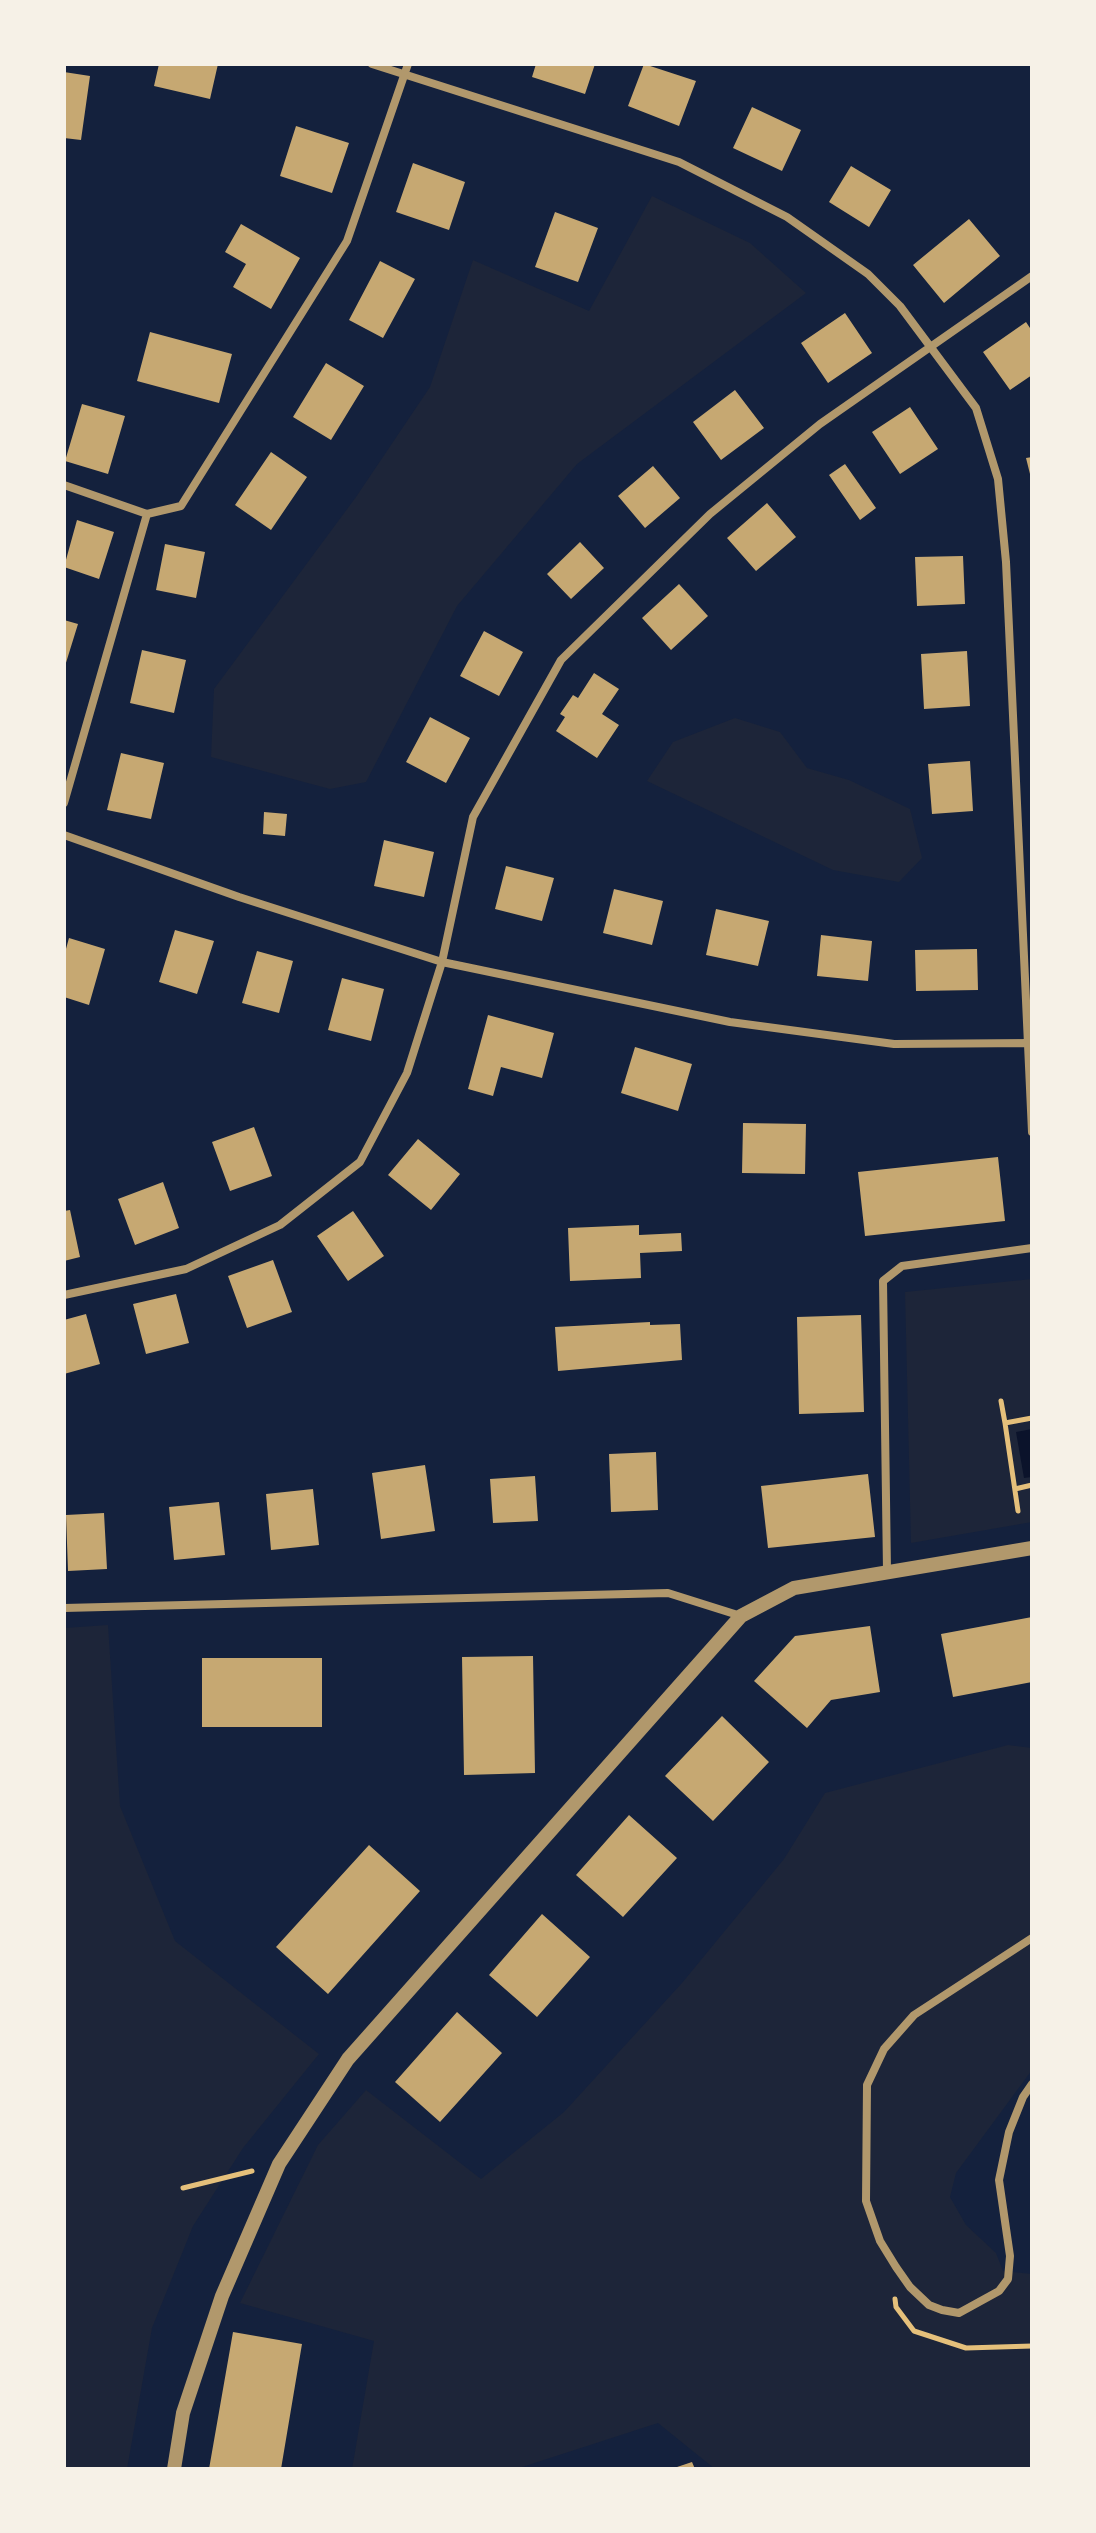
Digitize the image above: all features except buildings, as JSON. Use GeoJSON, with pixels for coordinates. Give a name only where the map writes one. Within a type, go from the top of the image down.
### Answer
{"type":"FeatureCollection","features":[{"type":"Feature","properties":{"kind":"street"},"geometry":{"type":"LineString","coordinates":[[372,64],[406,68],[679,162],[787,217],[868,274],[900,306],[976,408],[998,479],[1006,577],[1032,1132]]}},
{"type":"Feature","properties":{"kind":"street"},"geometry":{"type":"LineString","coordinates":[[64,485],[147,514],[181,506],[347,241],[406,68]]}},
{"type":"Feature","properties":{"kind":"street"},"geometry":{"type":"LineString","coordinates":[[64,1295],[186,1269],[280,1225],[360,1162],[407,1073],[442,962],[473,817],[561,660],[710,514],[820,424],[1032,276]]}},
{"type":"Feature","properties":{"kind":"street"},"geometry":{"type":"LineString","coordinates":[[64,803],[147,514]]}},
{"type":"Feature","properties":{"kind":"street"},"geometry":{"type":"LineString","coordinates":[[64,835],[239,897],[442,962],[730,1022],[894,1044],[1029,1044]]}},
{"type":"Feature","properties":{"kind":"street"},"geometry":{"type":"LineString","coordinates":[[887,1571],[883,1281],[902,1266],[1032,1248]]}},
{"type":"Feature","properties":{"kind":"street"},"geometry":{"type":"LineString","coordinates":[[174,2469],[183,2413],[222,2296],[279,2164],[348,2059],[741,1616],[794,1588],[1032,1548]]}},
{"type":"Feature","properties":{"kind":"street"},"geometry":{"type":"LineString","coordinates":[[64,1608],[668,1593],[741,1616]]}},
{"type":"Feature","properties":{"kind":"street"},"geometry":{"type":"LineString","coordinates":[[1032,1938],[914,2015],[884,2049],[867,2085],[866,2201],[880,2241],[910,2287],[929,2305],[959,2313],[999,2291],[1008,2279],[1010,2256],[999,2180],[1009,2132],[1023,2097],[1032,2084]]}},
{"type":"Feature","properties":{"kind":"path"},"geometry":{"type":"LineString","coordinates":[[1001,1401],[1018,1511]]}},
{"type":"Feature","properties":{"kind":"path"},"geometry":{"type":"LineString","coordinates":[[1005,1423],[1032,1418]]}},
{"type":"Feature","properties":{"kind":"path"},"geometry":{"type":"LineString","coordinates":[[1015,1489],[1032,1485]]}},
{"type":"Feature","properties":{"kind":"path"},"geometry":{"type":"LineString","coordinates":[[183,2188],[279,2164]]}},
{"type":"Feature","properties":{"kind":"shaded area"},"geometry":{"type":"Polygon","coordinates":[[[652,196],[750,243],[806,293],[577,464],[457,606],[366,782],[330,789],[211,757],[214,689],[356,497],[430,387],[473,260],[589,311],[652,196]]]}},
{"type":"Feature","properties":{"kind":"shaded area"},"geometry":{"type":"Polygon","coordinates":[[[735,718],[780,732],[807,768],[849,780],[910,809],[922,858],[899,882],[833,870],[647,781],[673,742],[735,718]]]}},
{"type":"Feature","properties":{"kind":"shaded area"},"geometry":{"type":"Polygon","coordinates":[[[1032,1279],[1032,1522],[911,1543],[905,1292],[1032,1279]]]}},
{"type":"Feature","properties":{"kind":"shaded area"},"geometry":{"type":"Polygon","coordinates":[[[1032,1429],[1032,1477],[1024,1478],[1016,1432],[1032,1429]]]}},
{"type":"Feature","properties":{"kind":"shaded area"},"geometry":{"type":"Polygon","coordinates":[[[108,1625],[120,1806],[175,1941],[319,2054],[243,2148],[193,2226],[152,2328],[127,2469],[64,2469],[64,1628],[108,1625]]]}},
{"type":"Feature","properties":{"kind":"shaded area"},"geometry":{"type":"Polygon","coordinates":[[[1008,1745],[1032,1748],[1032,2070],[956,2173],[950,2197],[966,2225],[996,2253],[1003,2271],[1032,2274],[1032,2469],[715,2469],[658,2423],[516,2469],[352,2469],[374,2341],[240,2303],[318,2145],[366,2090],[481,2179],[564,2112],[682,1983],[784,1859],[825,1793],[1008,1745]]]}}]}
